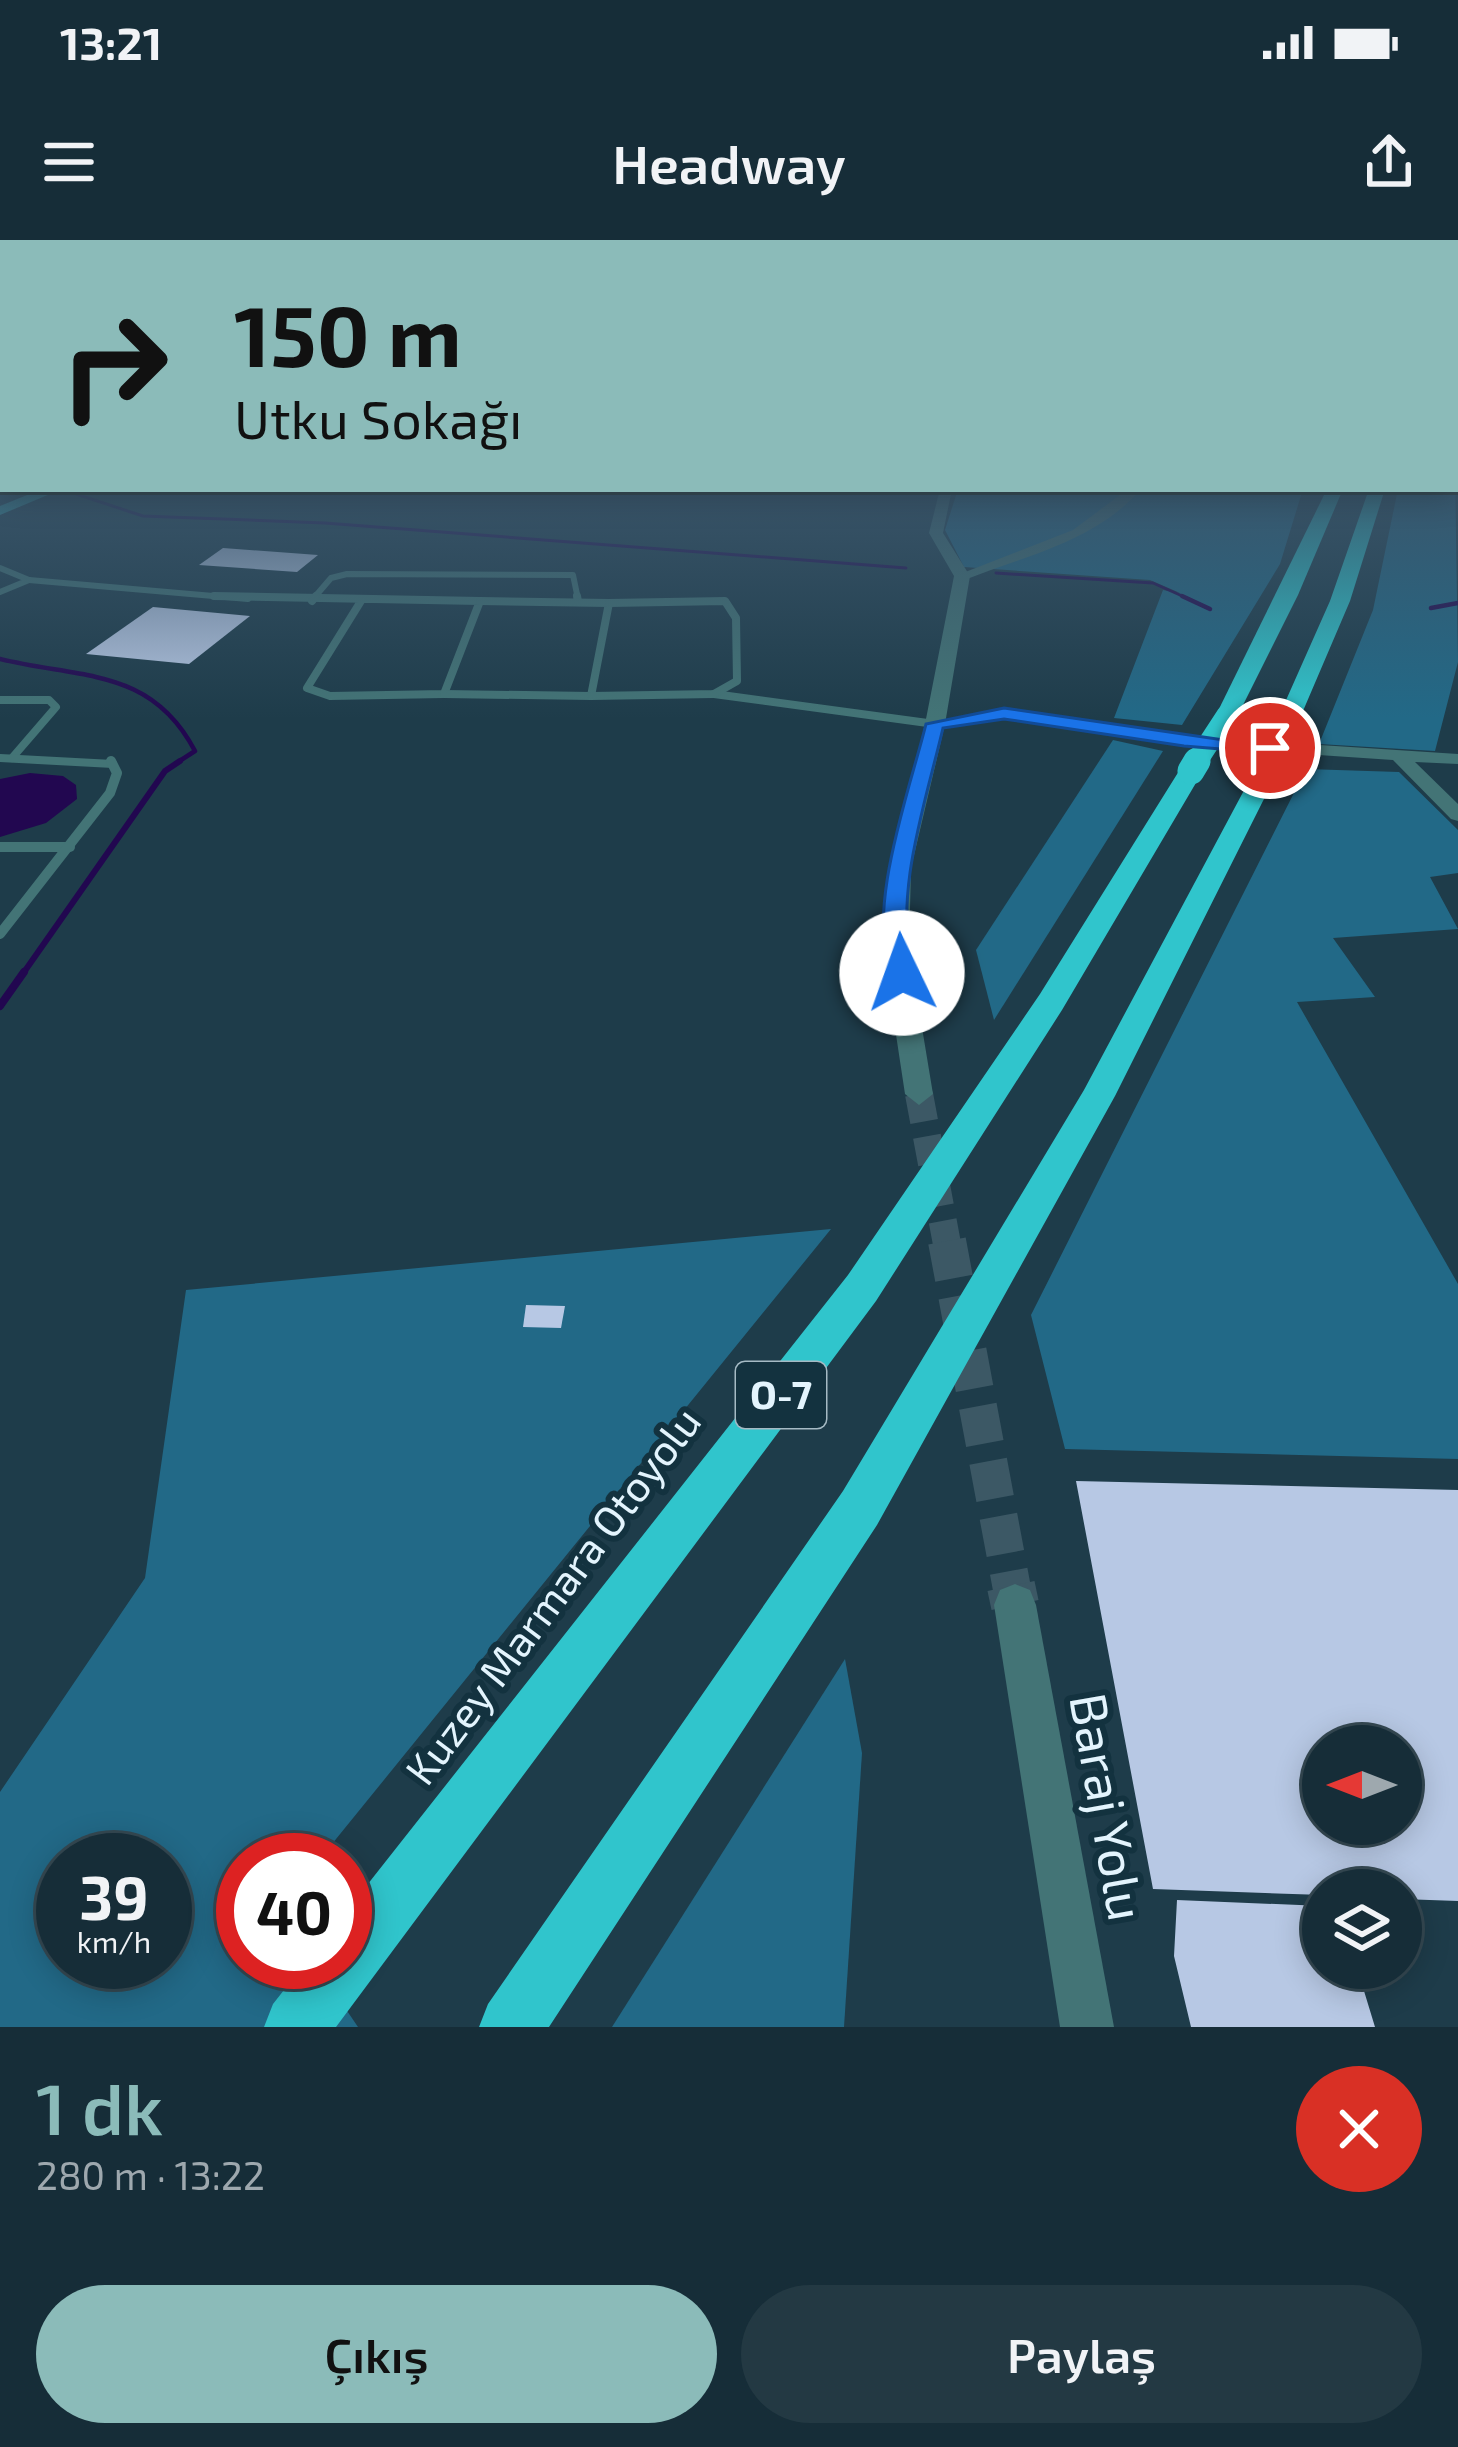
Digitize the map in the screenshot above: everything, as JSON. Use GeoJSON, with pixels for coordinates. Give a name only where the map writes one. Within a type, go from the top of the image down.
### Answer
{"type":"FeatureCollection","features":[{"type":"Feature","properties":{"kind":"highway","name":"Kuzey Marmara Otoyolu"},"geometry":{"type":"LineString","coordinates":[[312,2008],[862,1288],[1051,1002],[1227,715],[1307,552]]}},
{"type":"Feature","properties":{"kind":"highway"},"geometry":{"type":"LineString","coordinates":[[511,2027],[860,1508],[1098,1096],[1261,781],[1357,552]]}},
{"type":"Feature","properties":{"kind":"street"},"geometry":{"type":"LineString","coordinates":[[919,1094],[896,949],[900,868],[935,724],[962,576],[948,552]]}},
{"type":"Feature","properties":{"kind":"street"},"geometry":{"type":"LineString","coordinates":[[962,576],[1028,552]]}},
{"type":"Feature","properties":{"kind":"street"},"geometry":{"type":"LineString","coordinates":[[935,724],[1004,713],[1184,741],[1458,759]]}},
{"type":"Feature","properties":{"kind":"street"},"geometry":{"type":"LineString","coordinates":[[1401,758],[1458,815]]}},
{"type":"Feature","properties":{"kind":"street","name":"Baraj Yolu"},"geometry":{"type":"LineString","coordinates":[[1015,1606],[1087,2027]]}},
{"type":"Feature","properties":{"kind":"lane"},"geometry":{"type":"LineString","coordinates":[[0,568],[29,580],[312,601],[725,601],[736,618],[737,681],[714,694]]}},
{"type":"Feature","properties":{"kind":"lane"},"geometry":{"type":"LineString","coordinates":[[312,601],[331,578],[347,574],[457,574],[573,575],[578,602]]}},
{"type":"Feature","properties":{"kind":"lane"},"geometry":{"type":"LineString","coordinates":[[444,601],[457,574]]}},
{"type":"Feature","properties":{"kind":"lane"},"geometry":{"type":"LineString","coordinates":[[0,592],[29,580]]}},
{"type":"Feature","properties":{"kind":"lane"},"geometry":{"type":"LineString","coordinates":[[361,601],[307,688],[330,697],[714,694],[935,724]]}},
{"type":"Feature","properties":{"kind":"lane"},"geometry":{"type":"LineString","coordinates":[[444,694],[480,601]]}},
{"type":"Feature","properties":{"kind":"lane"},"geometry":{"type":"LineString","coordinates":[[591,696],[609,602]]}},
{"type":"Feature","properties":{"kind":"lane"},"geometry":{"type":"LineString","coordinates":[[0,700],[49,700],[56,706],[0,770]]}},
{"type":"Feature","properties":{"kind":"lane"},"geometry":{"type":"LineString","coordinates":[[0,934],[110,793],[117,773],[111,760],[11,758]]}},
{"type":"Feature","properties":{"kind":"lane"},"geometry":{"type":"LineString","coordinates":[[0,848],[70,847]]}},
{"type":"Feature","properties":{"kind":"shaded area"},"geometry":{"type":"Polygon","coordinates":[[[956,552],[1284,552],[1182,725],[1114,718],[1163,590],[1180,593],[1150,580],[964,567],[956,552]]]}},
{"type":"Feature","properties":{"kind":"shaded area"},"geometry":{"type":"Polygon","coordinates":[[[1385,552],[1456,552],[1458,662],[1435,751],[1319,744],[1373,610],[1385,552]]]}},
{"type":"Feature","properties":{"kind":"shaded area"},"geometry":{"type":"Polygon","coordinates":[[[1113,740],[1163,751],[994,1020],[976,950],[1113,740]]]}},
{"type":"Feature","properties":{"kind":"shaded area"},"geometry":{"type":"Polygon","coordinates":[[[1306,769],[1399,772],[1458,830],[1458,873],[1430,877],[1458,929],[1333,938],[1375,997],[1297,1002],[1458,1284],[1458,1459],[1065,1449],[1031,1315],[1306,769]]]}},
{"type":"Feature","properties":{"kind":"shaded area"},"geometry":{"type":"Polygon","coordinates":[[[30,773],[63,776],[76,785],[77,799],[46,823],[0,837],[0,779],[30,773]]]}},
{"type":"Feature","properties":{"kind":"shaded area"},"geometry":{"type":"Polygon","coordinates":[[[831,1229],[341,1833],[216,1833],[216,1989],[332,1989],[358,2027],[0,2027],[0,1792],[145,1578],[186,1290],[831,1229]]]}},
{"type":"Feature","properties":{"kind":"shaded area"},"geometry":{"type":"Polygon","coordinates":[[[845,1659],[862,1753],[844,2027],[612,2027],[845,1659]]]}},
{"type":"Feature","properties":{"kind":"building"},"geometry":{"type":"Polygon","coordinates":[[[217,552],[318,555],[297,572],[199,565],[217,552]]]}},
{"type":"Feature","properties":{"kind":"building"},"geometry":{"type":"Polygon","coordinates":[[[153,607],[250,616],[189,664],[86,654],[153,607]]]}},
{"type":"Feature","properties":{"kind":"building"},"geometry":{"type":"Polygon","coordinates":[[[526,1305],[565,1306],[561,1328],[523,1327],[526,1305]]]}},
{"type":"Feature","properties":{"kind":"building"},"geometry":{"type":"Polygon","coordinates":[[[1076,1481],[1458,1490],[1458,1901],[1422,1900],[1422,1869],[1302,1869],[1302,1894],[1153,1889],[1076,1481]]]}},
{"type":"Feature","properties":{"kind":"building"},"geometry":{"type":"Polygon","coordinates":[[[1177,1900],[1302,1905],[1302,1989],[1363,1989],[1375,2027],[1191,2027],[1174,1956],[1177,1900]]]}},
{"type":"Feature","properties":{"kind":"waterway"},"geometry":{"type":"LineString","coordinates":[[705,552],[906,568]]}},
{"type":"Feature","properties":{"kind":"waterway"},"geometry":{"type":"LineString","coordinates":[[996,573],[1153,583],[1189,599]]}},
{"type":"Feature","properties":{"kind":"waterway"},"geometry":{"type":"LineString","coordinates":[[1182,596],[1210,609]]}},
{"type":"Feature","properties":{"kind":"waterway"},"geometry":{"type":"LineString","coordinates":[[1431,608],[1458,603]]}},
{"type":"Feature","properties":{"kind":"waterway"},"geometry":{"type":"LineString","coordinates":[[0,659],[86,675],[135,690],[177,724],[195,751],[175,764]]}},
{"type":"Feature","properties":{"kind":"waterway"},"geometry":{"type":"LineString","coordinates":[[22,975],[165,771],[180,761]]}},
{"type":"Feature","properties":{"kind":"waterway"},"geometry":{"type":"LineString","coordinates":[[0,1006],[24,972]]}},
{"type":"Feature","properties":{"kind":"tunnel"},"geometry":{"type":"LineString","coordinates":[[919,1094],[947,1244]]}},
{"type":"Feature","properties":{"kind":"tunnel"},"geometry":{"type":"LineString","coordinates":[[947,1241],[1012,1589]]}},
{"type":"Feature","properties":{"kind":"tunnel"},"geometry":{"type":"LineString","coordinates":[[1011,1586],[1015,1605]]}},
{"type":"Feature","properties":{"kind":"route"},"geometry":{"type":"LineString","coordinates":[[902,973],[896,949],[900,868],[935,724],[1004,713],[1184,741],[1270,748]]}}]}
